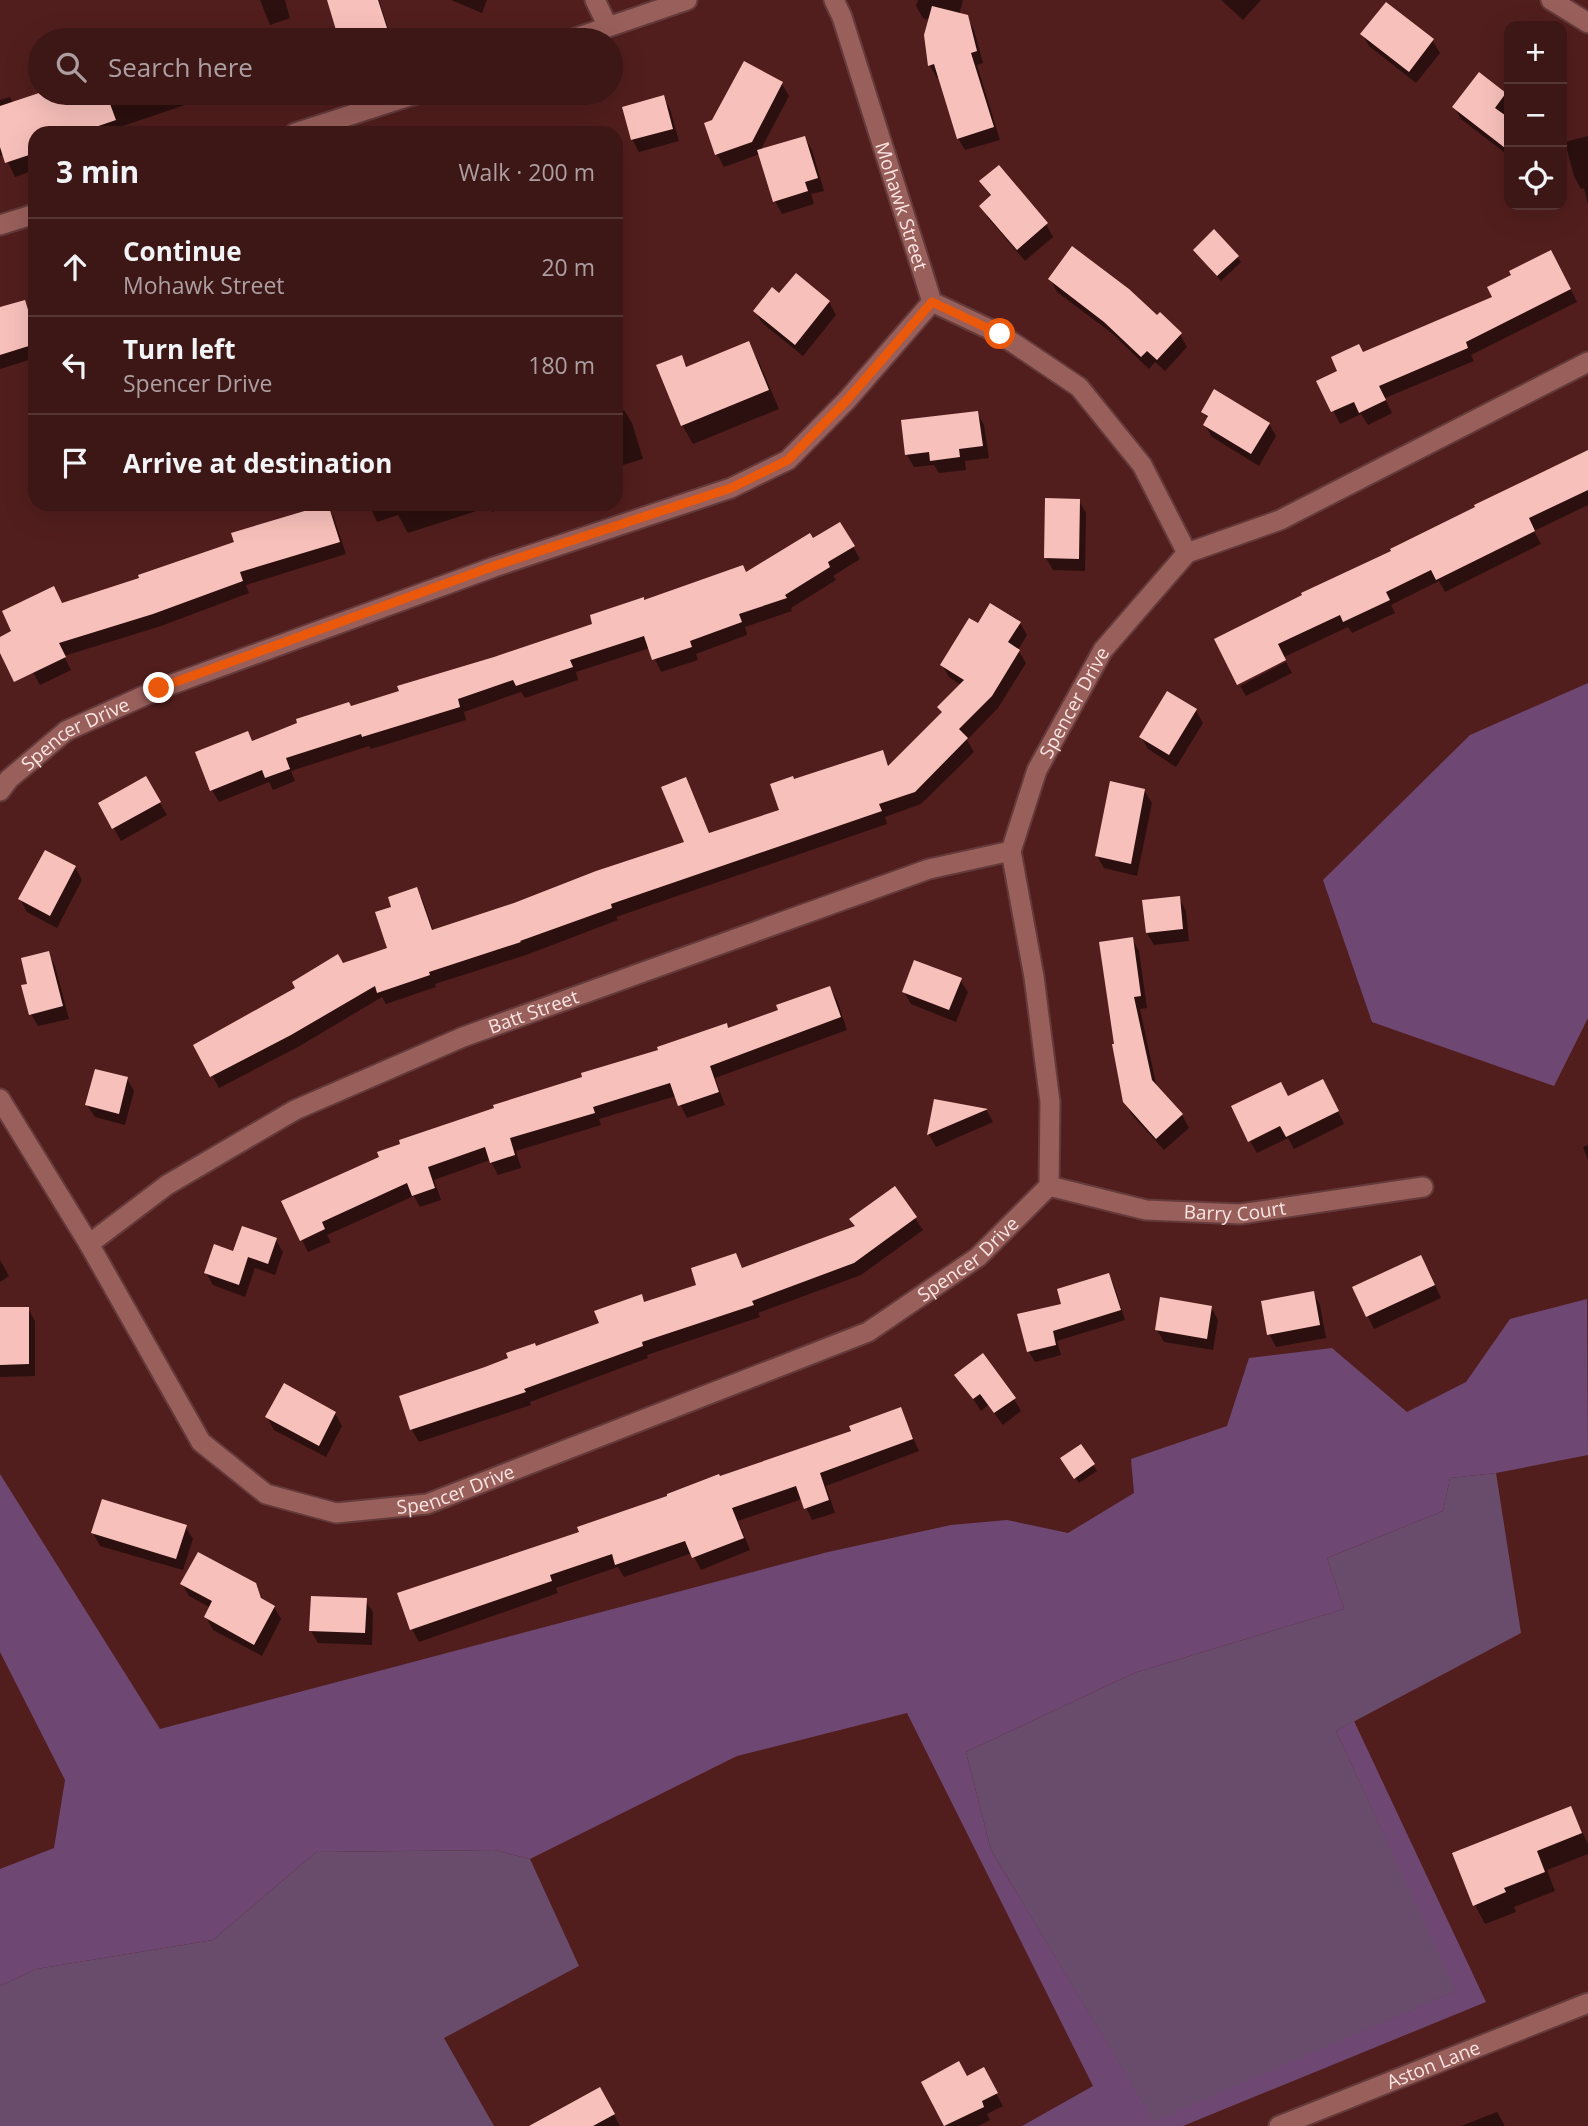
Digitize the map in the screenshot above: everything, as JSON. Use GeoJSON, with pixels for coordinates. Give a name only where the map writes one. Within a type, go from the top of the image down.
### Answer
{"type":"FeatureCollection","features":[{"type":"Feature","properties":{"kind":"street"},"geometry":{"type":"LineString","coordinates":[[595,0],[608,27]]}},
{"type":"Feature","properties":{"kind":"street"},"geometry":{"type":"LineString","coordinates":[[605,28],[687,0]]}},
{"type":"Feature","properties":{"kind":"street","name":"Mohawk Street"},"geometry":{"type":"LineString","coordinates":[[834,0],[842,17],[932,302]]}},
{"type":"Feature","properties":{"kind":"street"},"geometry":{"type":"LineString","coordinates":[[1551,0],[1588,23]]}},
{"type":"Feature","properties":{"kind":"street"},"geometry":{"type":"LineString","coordinates":[[317,126],[382,105]]}},
{"type":"Feature","properties":{"kind":"street"},"geometry":{"type":"LineString","coordinates":[[0,225],[28,216]]}},
{"type":"Feature","properties":{"kind":"street"},"geometry":{"type":"LineString","coordinates":[[932,302],[1000,334],[1079,387],[1142,465],[1187,552],[1280,520],[1588,362]]}},
{"type":"Feature","properties":{"kind":"street","name":"Spencer Drive"},"geometry":{"type":"LineString","coordinates":[[0,791],[9,779],[66,731],[159,688],[494,566],[731,488],[788,460],[847,400],[932,302]]}},
{"type":"Feature","properties":{"kind":"street","name":"Spencer Drive"},"geometry":{"type":"LineString","coordinates":[[0,1100],[89,1244],[201,1442],[266,1494],[337,1513],[426,1504],[868,1332],[978,1257],[1049,1186],[1050,1102],[1034,977],[1011,851],[1037,770],[1103,650],[1187,552]]}},
{"type":"Feature","properties":{"kind":"street","name":"Batt Street"},"geometry":{"type":"LineString","coordinates":[[89,1244],[167,1185],[295,1110],[463,1037],[929,869],[1011,851]]}},
{"type":"Feature","properties":{"kind":"street","name":"Barry Court"},"geometry":{"type":"LineString","coordinates":[[1049,1186],[1146,1210],[1240,1214],[1423,1187]]}},
{"type":"Feature","properties":{"kind":"street","name":"Aston Lane"},"geometry":{"type":"LineString","coordinates":[[1279,2126],[1588,2003]]}},
{"type":"Feature","properties":{"kind":"shaded area"},"geometry":{"type":"Polygon","coordinates":[[[1588,683],[1588,1018],[1554,1086],[1372,1022],[1323,880],[1470,735],[1588,683]]]}},
{"type":"Feature","properties":{"kind":"shaded area"},"geometry":{"type":"Polygon","coordinates":[[[1587,1299],[1588,1455],[1496,1473],[1450,1478],[1443,1511],[1327,1558],[1344,1609],[1134,1673],[966,1752],[991,1850],[1154,2121],[1456,1991],[1336,1731],[1354,1721],[1486,2002],[1183,2126],[1022,2126],[1093,2086],[907,1713],[737,1756],[530,1859],[494,1850],[316,1852],[213,1940],[36,1969],[0,1986],[0,1869],[54,1848],[65,1780],[0,1652],[0,1474],[160,1729],[828,1552],[951,1525],[1007,1520],[1068,1533],[1134,1493],[1131,1459],[1227,1426],[1249,1358],[1332,1348],[1407,1412],[1466,1382],[1510,1319],[1587,1299]]]}},
{"type":"Feature","properties":{"kind":"shaded area"},"geometry":{"type":"Polygon","coordinates":[[[1496,1473],[1521,1633],[1336,1731],[1457,1991],[1154,2122],[991,1850],[966,1752],[1134,1673],[1344,1609],[1327,1558],[1443,1511],[1450,1478],[1496,1473]]]}},
{"type":"Feature","properties":{"kind":"shaded area"},"geometry":{"type":"Polygon","coordinates":[[[494,1850],[530,1859],[579,1966],[444,2038],[494,2126],[0,2126],[0,1986],[36,1969],[213,1940],[316,1852],[494,1850]]]}},
{"type":"Feature","properties":{"kind":"building"},"geometry":{"type":"Polygon","coordinates":[[[327,0],[378,0],[387,28],[335,28],[327,0]]]}},
{"type":"Feature","properties":{"kind":"building"},"geometry":{"type":"Polygon","coordinates":[[[1386,2],[1434,39],[1409,72],[1360,34],[1386,2]]]}},
{"type":"Feature","properties":{"kind":"building"},"geometry":{"type":"Polygon","coordinates":[[[932,6],[968,15],[977,51],[971,53],[994,127],[957,139],[934,64],[928,66],[924,35],[932,6]]]}},
{"type":"Feature","properties":{"kind":"building"},"geometry":{"type":"Polygon","coordinates":[[[744,61],[783,82],[752,142],[715,155],[704,123],[712,120],[744,61]]]}},
{"type":"Feature","properties":{"kind":"building"},"geometry":{"type":"Polygon","coordinates":[[[1479,72],[1504,91],[1495,108],[1504,114],[1504,147],[1452,107],[1479,72]]]}},
{"type":"Feature","properties":{"kind":"building"},"geometry":{"type":"Polygon","coordinates":[[[664,95],[673,129],[631,140],[622,107],[664,95]]]}},
{"type":"Feature","properties":{"kind":"building"},"geometry":{"type":"Polygon","coordinates":[[[28,97],[28,105],[110,105],[116,120],[98,126],[28,126],[28,155],[5,163],[0,147],[0,106],[28,97]]]}},
{"type":"Feature","properties":{"kind":"building"},"geometry":{"type":"Polygon","coordinates":[[[805,136],[818,178],[805,182],[808,191],[773,202],[757,150],[805,136]]]}},
{"type":"Feature","properties":{"kind":"building"},"geometry":{"type":"Polygon","coordinates":[[[999,165],[1048,223],[1017,250],[979,206],[991,195],[979,181],[999,165]]]}},
{"type":"Feature","properties":{"kind":"building"},"geometry":{"type":"Polygon","coordinates":[[[1214,229],[1239,256],[1217,276],[1193,250],[1214,229]]]}},
{"type":"Feature","properties":{"kind":"building"},"geometry":{"type":"Polygon","coordinates":[[[1072,246],[1129,289],[1157,315],[1160,312],[1182,333],[1157,360],[1147,351],[1141,357],[1104,322],[1048,279],[1072,246]]]}},
{"type":"Feature","properties":{"kind":"building"},"geometry":{"type":"Polygon","coordinates":[[[1551,250],[1571,289],[1466,342],[1468,348],[1379,386],[1386,400],[1359,413],[1354,402],[1331,412],[1316,381],[1337,371],[1331,357],[1359,344],[1363,352],[1492,297],[1487,287],[1511,275],[1509,271],[1551,250]]]}},
{"type":"Feature","properties":{"kind":"building"},"geometry":{"type":"Polygon","coordinates":[[[796,273],[830,301],[795,345],[753,311],[772,287],[779,293],[796,273]]]}},
{"type":"Feature","properties":{"kind":"building"},"geometry":{"type":"Polygon","coordinates":[[[25,300],[28,310],[28,346],[0,355],[0,307],[25,300]]]}},
{"type":"Feature","properties":{"kind":"building"},"geometry":{"type":"Polygon","coordinates":[[[749,341],[769,390],[681,426],[656,365],[682,355],[686,367],[749,341]]]}},
{"type":"Feature","properties":{"kind":"building"},"geometry":{"type":"Polygon","coordinates":[[[1214,389],[1270,423],[1251,454],[1203,425],[1208,416],[1201,412],[1214,389]]]}},
{"type":"Feature","properties":{"kind":"building"},"geometry":{"type":"Polygon","coordinates":[[[978,411],[983,446],[959,449],[960,457],[930,461],[929,452],[905,455],[901,420],[978,411]]]}},
{"type":"Feature","properties":{"kind":"building"},"geometry":{"type":"Polygon","coordinates":[[[1588,450],[1588,490],[1529,518],[1535,531],[1436,580],[1431,570],[1386,592],[1390,600],[1343,622],[1340,615],[1278,644],[1286,660],[1237,685],[1214,639],[1302,595],[1301,593],[1391,551],[1390,549],[1475,507],[1474,505],[1588,450]]]}},
{"type":"Feature","properties":{"kind":"building"},"geometry":{"type":"Polygon","coordinates":[[[1045,498],[1080,499],[1079,559],[1044,558],[1045,498]]]}},
{"type":"Feature","properties":{"kind":"building"},"geometry":{"type":"Polygon","coordinates":[[[305,511],[330,511],[340,542],[240,572],[243,581],[153,614],[59,643],[66,657],[14,682],[0,653],[0,637],[11,631],[2,611],[54,586],[62,603],[139,578],[138,575],[234,542],[231,533],[305,511]]]}},
{"type":"Feature","properties":{"kind":"building"},"geometry":{"type":"Polygon","coordinates":[[[840,522],[855,546],[828,562],[830,567],[785,595],[787,598],[739,614],[742,622],[690,641],[692,647],[652,660],[644,636],[570,660],[573,667],[516,686],[513,680],[458,699],[460,707],[286,758],[290,769],[265,778],[262,770],[210,791],[195,752],[248,731],[252,741],[297,723],[296,719],[349,702],[351,706],[399,691],[397,686],[592,624],[590,615],[644,597],[644,600],[743,565],[746,572],[810,533],[813,538],[840,522]]]}},
{"type":"Feature","properties":{"kind":"building"},"geometry":{"type":"Polygon","coordinates":[[[990,603],[1021,622],[1008,642],[1020,650],[992,696],[959,729],[968,738],[915,792],[879,804],[882,811],[611,904],[612,908],[429,972],[430,975],[377,993],[375,986],[291,1035],[210,1077],[193,1045],[295,988],[292,982],[338,954],[343,963],[387,948],[375,912],[391,907],[388,897],[417,887],[432,930],[684,842],[661,787],[686,777],[709,833],[779,810],[770,784],[793,776],[794,779],[883,750],[888,766],[942,712],[937,707],[964,680],[940,665],[969,618],[978,623],[990,603]]]}},
{"type":"Feature","properties":{"kind":"building"},"geometry":{"type":"Polygon","coordinates":[[[1167,691],[1197,709],[1169,755],[1139,737],[1167,691]]]}},
{"type":"Feature","properties":{"kind":"building"},"geometry":{"type":"Polygon","coordinates":[[[146,776],[161,802],[112,829],[98,803],[146,776]]]}},
{"type":"Feature","properties":{"kind":"building"},"geometry":{"type":"Polygon","coordinates":[[[1110,781],[1145,789],[1131,864],[1095,856],[1110,781]]]}},
{"type":"Feature","properties":{"kind":"building"},"geometry":{"type":"Polygon","coordinates":[[[45,850],[76,866],[50,916],[18,899],[45,850]]]}},
{"type":"Feature","properties":{"kind":"building"},"geometry":{"type":"Polygon","coordinates":[[[1180,896],[1183,929],[1146,933],[1142,900],[1180,896]]]}},
{"type":"Feature","properties":{"kind":"building"},"geometry":{"type":"Polygon","coordinates":[[[1133,937],[1141,996],[1134,997],[1152,1080],[1183,1114],[1156,1139],[1123,1102],[1112,1044],[1099,942],[1133,937]]]}},
{"type":"Feature","properties":{"kind":"building"},"geometry":{"type":"Polygon","coordinates":[[[49,951],[63,1006],[29,1015],[21,985],[27,984],[21,958],[49,951]]]}},
{"type":"Feature","properties":{"kind":"building"},"geometry":{"type":"Polygon","coordinates":[[[914,960],[962,978],[949,1010],[902,992],[914,960]]]}},
{"type":"Feature","properties":{"kind":"building"},"geometry":{"type":"Polygon","coordinates":[[[830,986],[841,1017],[710,1066],[719,1092],[678,1106],[670,1083],[593,1107],[595,1113],[510,1138],[515,1155],[490,1163],[485,1147],[428,1167],[435,1188],[412,1196],[407,1183],[322,1222],[325,1229],[300,1241],[281,1201],[379,1157],[377,1152],[400,1144],[399,1140],[494,1108],[493,1105],[582,1077],[581,1073],[658,1050],[657,1047],[727,1023],[728,1028],[778,1010],[776,1005],[830,986]]]}},
{"type":"Feature","properties":{"kind":"building"},"geometry":{"type":"Polygon","coordinates":[[[95,1069],[128,1077],[119,1114],[85,1105],[95,1069]]]}},
{"type":"Feature","properties":{"kind":"building"},"geometry":{"type":"Polygon","coordinates":[[[1323,1079],[1339,1111],[1286,1137],[1280,1126],[1248,1142],[1231,1106],[1281,1082],[1288,1096],[1323,1079]]]}},
{"type":"Feature","properties":{"kind":"building"},"geometry":{"type":"Polygon","coordinates":[[[934,1099],[988,1109],[927,1135],[934,1099]]]}},
{"type":"Feature","properties":{"kind":"building"},"geometry":{"type":"Polygon","coordinates":[[[895,1186],[917,1217],[854,1263],[752,1301],[754,1305],[642,1342],[643,1346],[524,1389],[526,1392],[410,1430],[399,1396],[508,1358],[506,1353],[535,1343],[536,1346],[599,1323],[594,1311],[642,1294],[644,1302],[696,1285],[691,1268],[736,1253],[742,1268],[855,1226],[849,1219],[895,1186]]]}},
{"type":"Feature","properties":{"kind":"building"},"geometry":{"type":"Polygon","coordinates":[[[242,1226],[277,1238],[268,1264],[248,1257],[239,1285],[204,1273],[214,1244],[233,1251],[242,1226]]]}},
{"type":"Feature","properties":{"kind":"building"},"geometry":{"type":"Polygon","coordinates":[[[1421,1255],[1435,1285],[1366,1317],[1352,1287],[1421,1255]]]}},
{"type":"Feature","properties":{"kind":"building"},"geometry":{"type":"Polygon","coordinates":[[[1109,1273],[1121,1310],[1053,1331],[1056,1345],[1027,1352],[1017,1314],[1061,1304],[1057,1289],[1109,1273]]]}},
{"type":"Feature","properties":{"kind":"building"},"geometry":{"type":"Polygon","coordinates":[[[1314,1291],[1320,1325],[1267,1335],[1261,1301],[1314,1291]]]}},
{"type":"Feature","properties":{"kind":"building"},"geometry":{"type":"Polygon","coordinates":[[[1160,1297],[1212,1306],[1207,1339],[1155,1330],[1160,1297]]]}},
{"type":"Feature","properties":{"kind":"building"},"geometry":{"type":"Polygon","coordinates":[[[0,1307],[29,1307],[29,1364],[0,1365],[0,1307]]]}},
{"type":"Feature","properties":{"kind":"building"},"geometry":{"type":"Polygon","coordinates":[[[983,1353],[1016,1398],[994,1413],[980,1394],[973,1399],[954,1375],[983,1353]]]}},
{"type":"Feature","properties":{"kind":"building"},"geometry":{"type":"Polygon","coordinates":[[[284,1383],[336,1412],[319,1446],[265,1417],[284,1383]]]}},
{"type":"Feature","properties":{"kind":"building"},"geometry":{"type":"Polygon","coordinates":[[[901,1407],[913,1439],[820,1473],[829,1500],[804,1509],[796,1486],[732,1508],[744,1538],[692,1558],[685,1541],[615,1565],[612,1554],[550,1575],[552,1581],[410,1630],[397,1593],[579,1532],[577,1527],[667,1496],[719,1474],[720,1476],[851,1431],[849,1426],[901,1407]]]}},
{"type":"Feature","properties":{"kind":"building"},"geometry":{"type":"Polygon","coordinates":[[[1081,1444],[1095,1464],[1074,1479],[1060,1458],[1081,1444]]]}},
{"type":"Feature","properties":{"kind":"building"},"geometry":{"type":"Polygon","coordinates":[[[102,1499],[187,1525],[176,1559],[91,1533],[102,1499]]]}},
{"type":"Feature","properties":{"kind":"building"},"geometry":{"type":"Polygon","coordinates":[[[198,1552],[256,1583],[261,1598],[275,1606],[254,1645],[204,1617],[212,1601],[180,1584],[198,1552]]]}},
{"type":"Feature","properties":{"kind":"building"},"geometry":{"type":"Polygon","coordinates":[[[311,1596],[367,1598],[365,1633],[309,1631],[311,1596]]]}},
{"type":"Feature","properties":{"kind":"building"},"geometry":{"type":"Polygon","coordinates":[[[1571,1806],[1582,1833],[1537,1851],[1545,1872],[1504,1888],[1506,1892],[1473,1906],[1452,1853],[1571,1806]]]}},
{"type":"Feature","properties":{"kind":"building"},"geometry":{"type":"Polygon","coordinates":[[[959,2061],[967,2076],[984,2067],[998,2093],[982,2101],[984,2107],[944,2126],[921,2082],[959,2061]]]}},
{"type":"Feature","properties":{"kind":"building"},"geometry":{"type":"Polygon","coordinates":[[[600,2087],[615,2114],[593,2126],[529,2126],[600,2087]]]}},
{"type":"Feature","properties":{"kind":"route"},"geometry":{"type":"LineString","coordinates":[[159,688],[494,566],[731,488],[788,460],[847,400],[932,302],[1000,334]]}}]}
